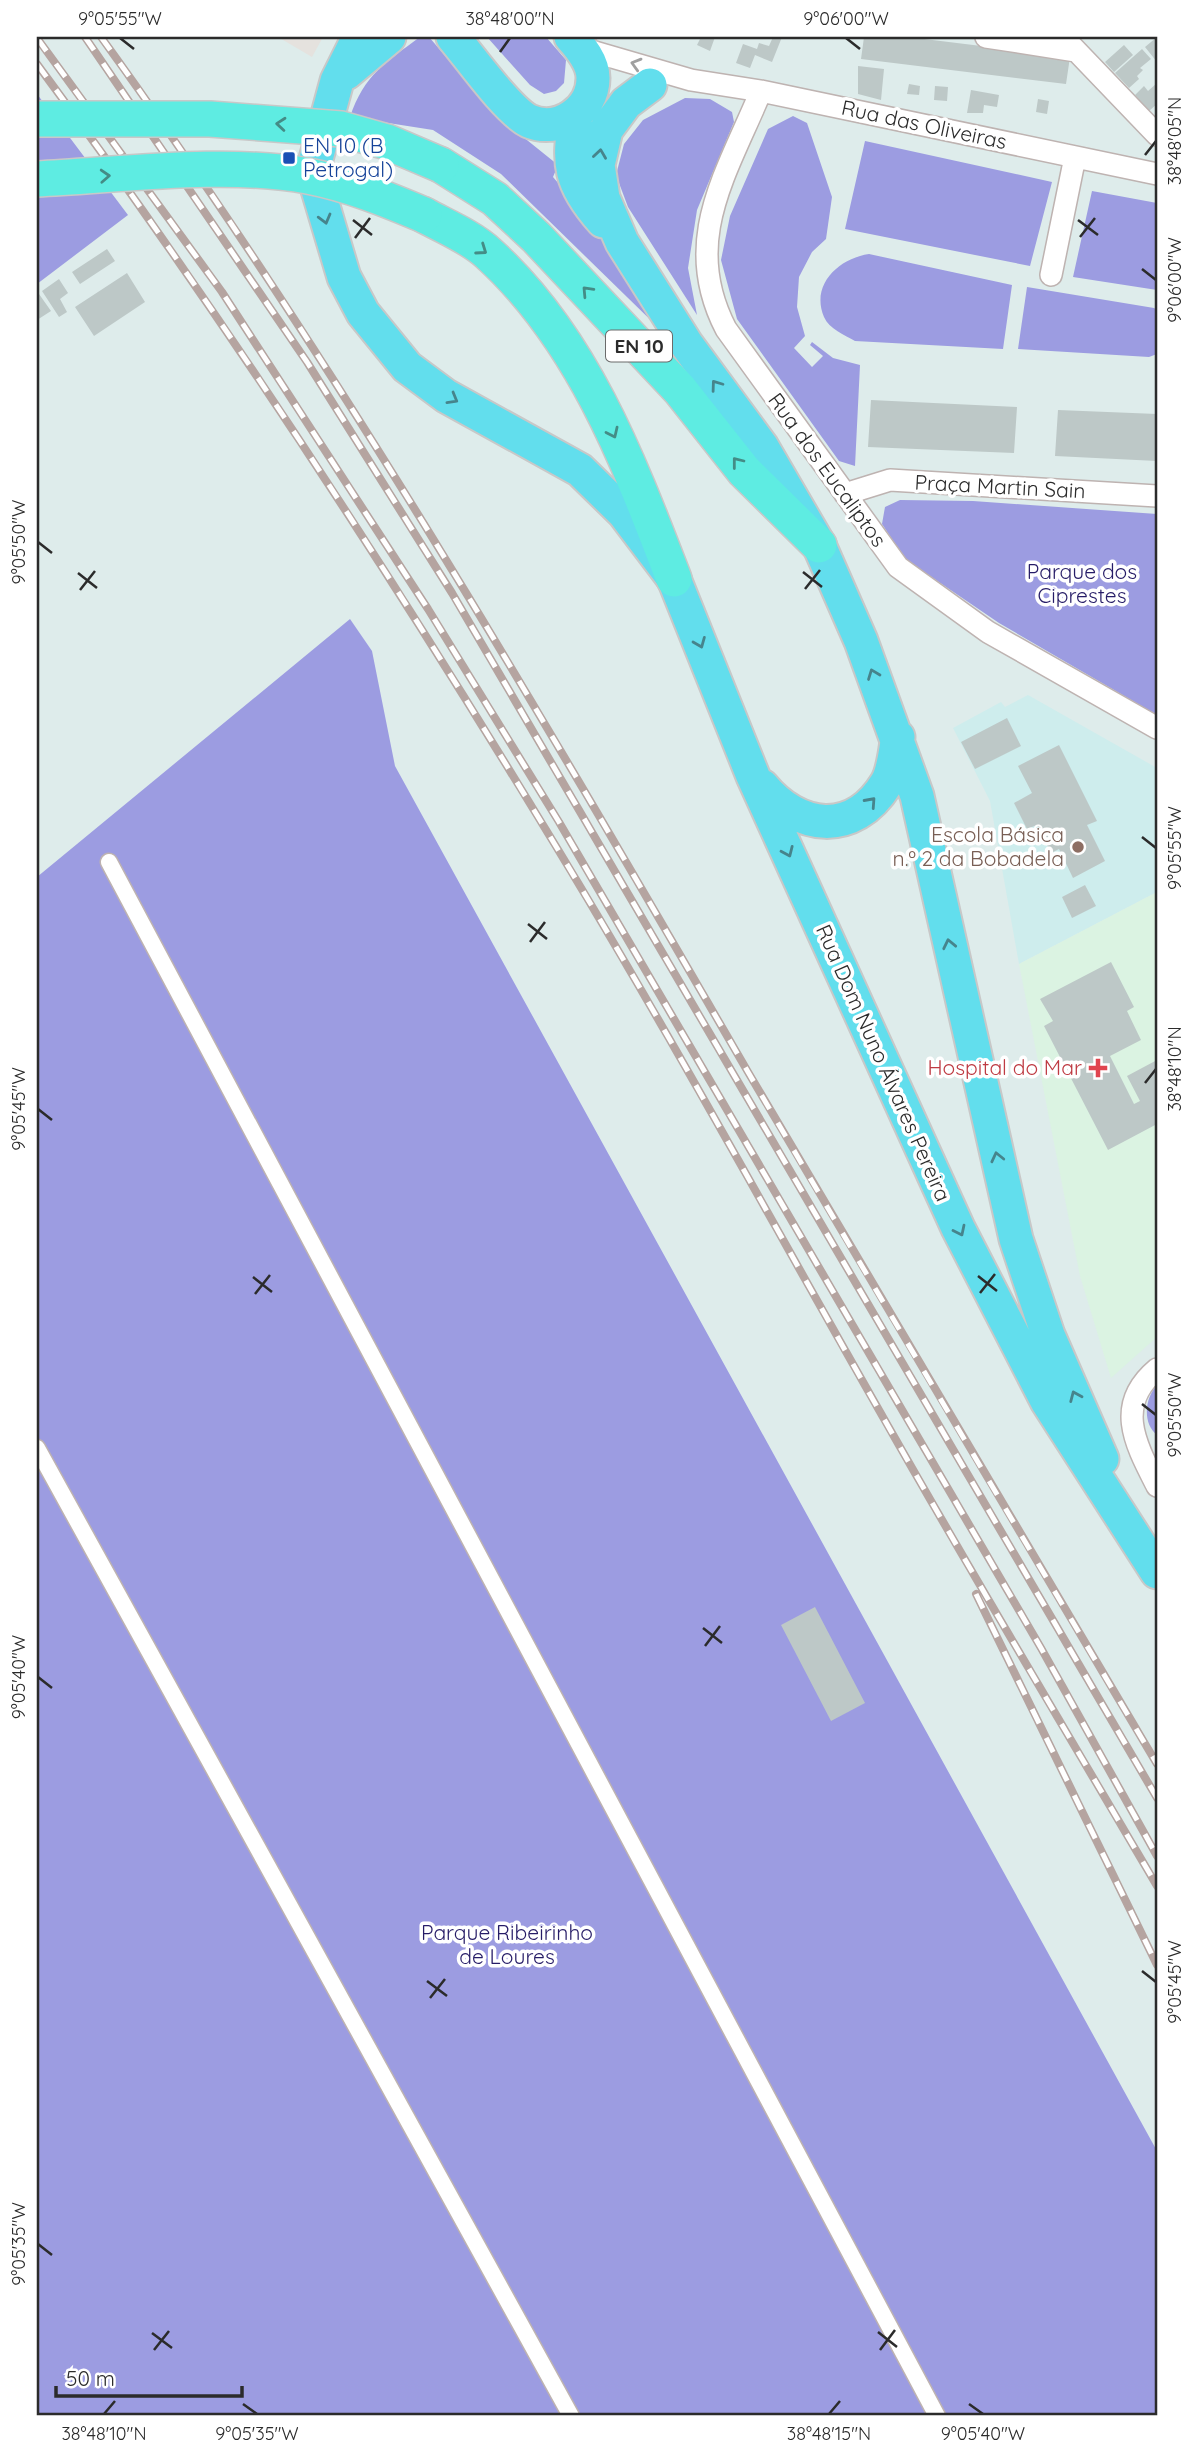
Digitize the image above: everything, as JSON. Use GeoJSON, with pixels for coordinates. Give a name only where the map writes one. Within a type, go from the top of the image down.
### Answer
{"type":"FeatureCollection","features":[{"type":"Feature","properties":{"kind":"highway","name":"EN 10"},"geometry":{"type":"LineString","coordinates":[[37,118],[210,119],[341,129],[387,142],[441,164],[495,199],[536,237],[680,390],[744,471],[819,545]]}},
{"type":"Feature","properties":{"kind":"highway","name":"EN 10"},"geometry":{"type":"LineString","coordinates":[[37,179],[242,170],[307,176],[365,190],[424,215],[487,251],[542,309],[573,354],[640,491],[674,579]]}},
{"type":"Feature","properties":{"kind":"main road","name":"EN 10"},"geometry":{"type":"LineString","coordinates":[[359,37],[337,81],[316,159],[316,183],[344,277],[363,313],[407,367],[446,397],[580,470],[624,513],[674,579]]}},
{"type":"Feature","properties":{"kind":"main road"},"geometry":{"type":"LineString","coordinates":[[337,81],[389,37]]}},
{"type":"Feature","properties":{"kind":"main road"},"geometry":{"type":"LineString","coordinates":[[453,37],[516,112],[528,120],[540,124],[558,124],[583,105]]}},
{"type":"Feature","properties":{"kind":"main road","name":"EN 10"},"geometry":{"type":"LineString","coordinates":[[576,42],[591,64],[593,77],[583,105],[570,167],[576,184],[587,203],[622,243],[687,345],[762,447],[819,545]]}},
{"type":"Feature","properties":{"kind":"main road"},"geometry":{"type":"LineString","coordinates":[[622,243],[603,198],[598,165],[600,145],[616,114],[650,85]]}},
{"type":"Feature","properties":{"kind":"main road","name":"Rua Dom Nuno Álvares Pereira"},"geometry":{"type":"LineString","coordinates":[[819,545],[898,737],[917,796],[1016,1239],[1048,1335],[1129,1527]]}},
{"type":"Feature","properties":{"kind":"main road","name":"Rua Dom Nuno Álvares Pereira"},"geometry":{"type":"LineString","coordinates":[[674,579],[754,776],[958,1228],[1046,1401],[1157,1572]]}},
{"type":"Feature","properties":{"kind":"main road","name":"EN 10"},"geometry":{"type":"LineString","coordinates":[[754,776],[775,802],[785,808],[803,818],[833,823],[866,809],[888,782],[898,737]]}},
{"type":"Feature","properties":{"kind":"street"},"geometry":{"type":"LineString","coordinates":[[986,37],[1070,44],[1157,135]]}},
{"type":"Feature","properties":{"kind":"street","name":"Rua das Oliveiras"},"geometry":{"type":"LineString","coordinates":[[576,42],[691,80],[761,91],[1157,174]]}},
{"type":"Feature","properties":{"kind":"street","name":"Rua das Oliveiras"},"geometry":{"type":"LineString","coordinates":[[583,105],[650,85],[691,80]]}},
{"type":"Feature","properties":{"kind":"street","name":"Rua dos Eucaliptos"},"geometry":{"type":"LineString","coordinates":[[761,91],[711,217],[706,276],[710,294],[726,329],[898,567],[988,632],[1157,728]]}},
{"type":"Feature","properties":{"kind":"street"},"geometry":{"type":"LineString","coordinates":[[1051,275],[1075,157]]}},
{"type":"Feature","properties":{"kind":"street","name":"Praça Martin Sain"},"geometry":{"type":"LineString","coordinates":[[845,494],[890,480],[1157,496]]}},
{"type":"Feature","properties":{"kind":"street"},"geometry":{"type":"LineString","coordinates":[[109,862],[937,2416]]}},
{"type":"Feature","properties":{"kind":"street"},"geometry":{"type":"LineString","coordinates":[[1157,1369],[1134,1396],[1130,1417],[1140,1450],[1157,1486]]}},
{"type":"Feature","properties":{"kind":"street"},"geometry":{"type":"LineString","coordinates":[[37,1448],[571,2416]]}},
{"type":"Feature","properties":{"kind":"shaded area"},"geometry":{"type":"Polygon","coordinates":[[[278,37],[323,37],[312,57],[278,37]]]}},
{"type":"Feature","properties":{"kind":"shaded area","name":"Escola Básica n.º 2 da Bobadela"},"geometry":{"type":"Polygon","coordinates":[[[1028,695],[1157,768],[1157,892],[1019,964],[990,801],[953,728],[1001,702],[1005,707],[1028,695]]]}},
{"type":"Feature","properties":{"kind":"shaded area","name":"Hospital do Mar"},"geometry":{"type":"Polygon","coordinates":[[[1157,892],[1157,1337],[1111,1378],[1080,1276],[1019,964],[1157,892]]]}},
{"type":"Feature","properties":{"kind":"green space"},"geometry":{"type":"Polygon","coordinates":[[[420,37],[429,37],[497,116],[558,165],[553,177],[603,236],[669,338],[501,174],[433,130],[350,117],[369,80],[387,62],[420,37]]]}},
{"type":"Feature","properties":{"kind":"green space"},"geometry":{"type":"Polygon","coordinates":[[[487,37],[546,37],[566,60],[564,83],[556,91],[544,94],[530,85],[487,37]]]}},
{"type":"Feature","properties":{"kind":"green space"},"geometry":{"type":"Polygon","coordinates":[[[37,94],[128,215],[37,284],[37,94]]]}},
{"type":"Feature","properties":{"kind":"green space"},"geometry":{"type":"Polygon","coordinates":[[[685,98],[710,99],[732,112],[734,122],[697,210],[688,268],[697,315],[628,207],[616,175],[624,144],[643,120],[685,98]]]}},
{"type":"Feature","properties":{"kind":"green space"},"geometry":{"type":"Polygon","coordinates":[[[793,116],[807,123],[832,197],[826,239],[812,252],[799,277],[797,307],[805,336],[794,348],[812,367],[823,356],[810,345],[812,342],[833,358],[860,365],[855,466],[839,461],[737,319],[721,260],[730,216],[768,129],[793,116]]]}},
{"type":"Feature","properties":{"kind":"green space"},"geometry":{"type":"Polygon","coordinates":[[[865,141],[1052,182],[1030,266],[845,229],[865,141]]]}},
{"type":"Feature","properties":{"kind":"green space"},"geometry":{"type":"Polygon","coordinates":[[[1092,191],[1157,203],[1157,290],[1073,277],[1092,191]]]}},
{"type":"Feature","properties":{"kind":"green space"},"geometry":{"type":"Polygon","coordinates":[[[869,254],[1012,285],[1003,349],[855,341],[833,328],[826,321],[821,305],[824,284],[838,267],[869,254]]]}},
{"type":"Feature","properties":{"kind":"green space"},"geometry":{"type":"Polygon","coordinates":[[[1027,287],[1154,308],[1157,310],[1157,354],[1149,357],[1018,349],[1027,287]]]}},
{"type":"Feature","properties":{"kind":"green space","name":"Parque dos Ciprestes"},"geometry":{"type":"Polygon","coordinates":[[[900,500],[973,501],[1157,514],[1157,715],[999,623],[905,559],[882,524],[885,507],[900,500]]]}},
{"type":"Feature","properties":{"kind":"green space","name":"Parque Ribeirinho de Loures"},"geometry":{"type":"Polygon","coordinates":[[[350,619],[372,651],[395,766],[1157,2151],[1157,2416],[37,2416],[37,877],[350,619]]]}},
{"type":"Feature","properties":{"kind":"green space"},"geometry":{"type":"Polygon","coordinates":[[[1157,1385],[1157,1435],[1149,1424],[1147,1410],[1157,1385]]]}},
{"type":"Feature","properties":{"kind":"building"},"geometry":{"type":"Polygon","coordinates":[[[701,37],[715,37],[710,51],[697,45],[701,37]]]}},
{"type":"Feature","properties":{"kind":"building"},"geometry":{"type":"Polygon","coordinates":[[[773,37],[782,37],[772,62],[755,55],[750,68],[736,63],[743,44],[757,49],[759,43],[769,46],[773,37]]]}},
{"type":"Feature","properties":{"kind":"building"},"geometry":{"type":"Polygon","coordinates":[[[864,37],[908,37],[1070,57],[1066,84],[861,59],[864,37]]]}},
{"type":"Feature","properties":{"kind":"building"},"geometry":{"type":"Polygon","coordinates":[[[1157,37],[1157,62],[1145,47],[1157,37]]]}},
{"type":"Feature","properties":{"kind":"building"},"geometry":{"type":"Polygon","coordinates":[[[1124,45],[1133,55],[1114,72],[1105,62],[1124,45]]]}},
{"type":"Feature","properties":{"kind":"building"},"geometry":{"type":"Polygon","coordinates":[[[1142,49],[1151,59],[1140,68],[1143,70],[1137,76],[1139,79],[1129,88],[1115,73],[1142,49]]]}},
{"type":"Feature","properties":{"kind":"building"},"geometry":{"type":"Polygon","coordinates":[[[858,66],[884,69],[881,100],[858,94],[858,66]]]}},
{"type":"Feature","properties":{"kind":"building"},"geometry":{"type":"Polygon","coordinates":[[[1157,83],[1157,104],[1149,111],[1135,95],[1144,86],[1148,91],[1157,83]]]}},
{"type":"Feature","properties":{"kind":"building"},"geometry":{"type":"Polygon","coordinates":[[[909,84],[920,86],[919,95],[907,94],[909,84]]]}},
{"type":"Feature","properties":{"kind":"building"},"geometry":{"type":"Polygon","coordinates":[[[935,86],[948,87],[947,101],[934,100],[935,86]]]}},
{"type":"Feature","properties":{"kind":"building"},"geometry":{"type":"Polygon","coordinates":[[[971,90],[999,95],[997,107],[984,105],[983,113],[967,113],[971,90]]]}},
{"type":"Feature","properties":{"kind":"building"},"geometry":{"type":"Polygon","coordinates":[[[1038,99],[1049,101],[1047,114],[1036,112],[1038,99]]]}},
{"type":"Feature","properties":{"kind":"building"},"geometry":{"type":"Polygon","coordinates":[[[107,249],[115,261],[80,284],[72,272],[107,249]]]}},
{"type":"Feature","properties":{"kind":"building"},"geometry":{"type":"Polygon","coordinates":[[[127,273],[145,302],[94,336],[75,307],[127,273]]]}},
{"type":"Feature","properties":{"kind":"building"},"geometry":{"type":"Polygon","coordinates":[[[59,279],[68,293],[60,299],[67,312],[59,317],[42,291],[59,279]]]}},
{"type":"Feature","properties":{"kind":"building"},"geometry":{"type":"Polygon","coordinates":[[[39,294],[51,311],[37,320],[37,295],[39,294]]]}},
{"type":"Feature","properties":{"kind":"building"},"geometry":{"type":"Polygon","coordinates":[[[871,400],[1017,407],[1014,453],[868,447],[871,400]]]}},
{"type":"Feature","properties":{"kind":"building"},"geometry":{"type":"Polygon","coordinates":[[[1058,410],[1157,414],[1157,461],[1055,456],[1058,410]]]}},
{"type":"Feature","properties":{"kind":"building"},"geometry":{"type":"Polygon","coordinates":[[[1007,718],[1021,746],[975,769],[961,742],[1007,718]]]}},
{"type":"Feature","properties":{"kind":"building"},"geometry":{"type":"Polygon","coordinates":[[[1059,745],[1097,821],[1087,825],[1105,861],[1073,878],[1059,849],[1051,853],[1037,825],[1027,829],[1014,803],[1032,793],[1018,766],[1059,745]]]}},
{"type":"Feature","properties":{"kind":"building"},"geometry":{"type":"Polygon","coordinates":[[[1085,885],[1096,906],[1072,918],[1062,897],[1085,885]]]}},
{"type":"Feature","properties":{"kind":"building"},"geometry":{"type":"Polygon","coordinates":[[[1111,962],[1134,1007],[1127,1011],[1141,1040],[1110,1056],[1134,1104],[1140,1101],[1127,1076],[1157,1060],[1157,1124],[1108,1150],[1044,1026],[1053,1021],[1040,999],[1111,962]]]}},
{"type":"Feature","properties":{"kind":"building"},"geometry":{"type":"Polygon","coordinates":[[[815,1607],[865,1703],[831,1721],[781,1625],[815,1607]]]}},
{"type":"Feature","properties":{"kind":"railway"},"geometry":{"type":"LineString","coordinates":[[85,37],[307,362],[452,593],[1157,1798]]}},
{"type":"Feature","properties":{"kind":"railway"},"geometry":{"type":"LineString","coordinates":[[101,37],[274,288],[438,546],[1157,1764]]}},
{"type":"Feature","properties":{"kind":"railway"},"geometry":{"type":"LineString","coordinates":[[37,38],[222,292],[428,609],[559,822],[1041,1648],[1157,1856]]}},
{"type":"Feature","properties":{"kind":"railway"},"geometry":{"type":"LineString","coordinates":[[37,64],[170,250],[299,439],[483,728],[641,989],[923,1487],[1157,1886]]}},
{"type":"Feature","properties":{"kind":"railway"},"geometry":{"type":"LineString","coordinates":[[976,1594],[1157,1965]]}},
{"type":"Feature","properties":{"kind":"place","name":"EN 10 (B Petrogal)"},"geometry":{"type":"Point","coordinates":[289,158]}},
{"type":"Feature","properties":{"kind":"place","name":"Escola Básica n.º 2 da Bobadela"},"geometry":{"type":"Point","coordinates":[1078,847]}},
{"type":"Feature","properties":{"kind":"place","name":"Hospital do Mar"},"geometry":{"type":"Point","coordinates":[1098,1068]}}]}
